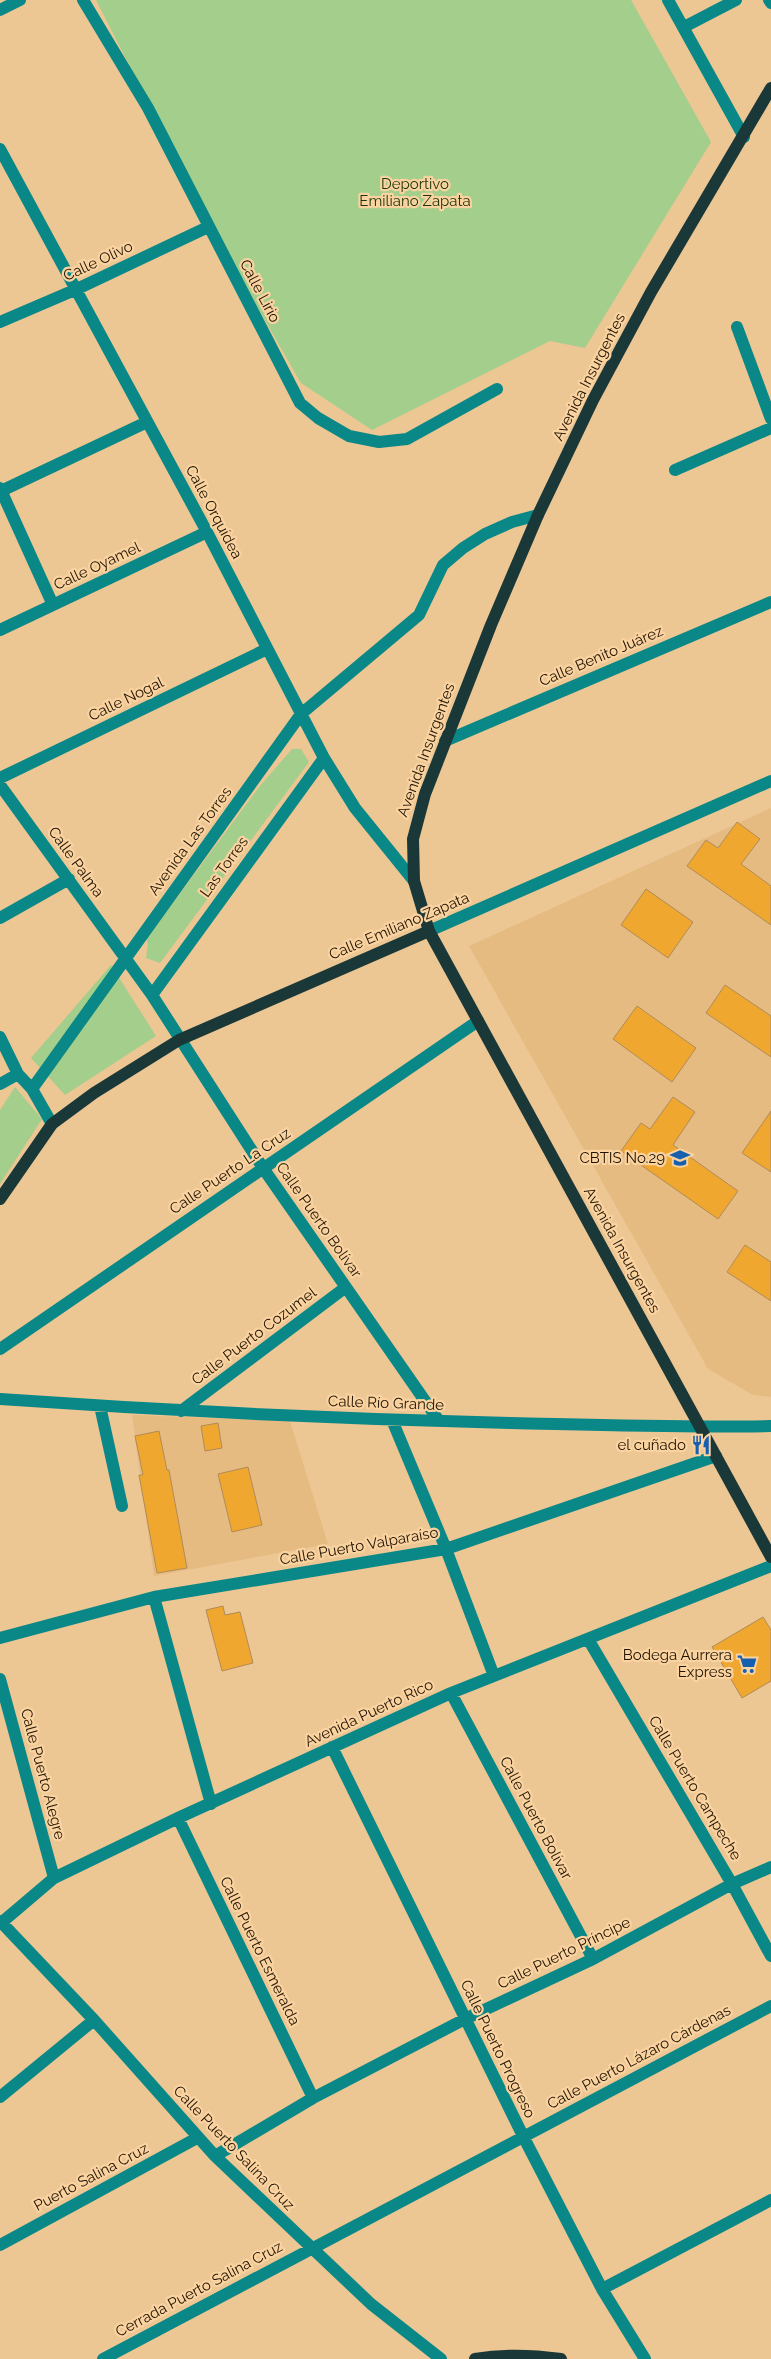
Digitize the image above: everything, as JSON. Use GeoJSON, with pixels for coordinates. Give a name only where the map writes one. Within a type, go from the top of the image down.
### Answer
{"type":"FeatureCollection","features":[{"type":"Feature","properties":{"kind":"main road","name":"Avenida Insurgentes"},"geometry":{"type":"LineString","coordinates":[[771,88],[744,137],[651,292],[593,400],[538,515],[445,741],[425,794],[413,839],[414,881],[429,931],[771,1557]]}},
{"type":"Feature","properties":{"kind":"main road","name":"Calle Emiliano Zapata"},"geometry":{"type":"LineString","coordinates":[[52,1124],[94,1093],[179,1040],[429,931]]}},
{"type":"Feature","properties":{"kind":"main road"},"geometry":{"type":"LineString","coordinates":[[0,1199],[52,1124]]}},
{"type":"Feature","properties":{"kind":"main road"},"geometry":{"type":"LineString","coordinates":[[475,2359],[498,2355],[561,2359]]}},
{"type":"Feature","properties":{"kind":"street"},"geometry":{"type":"LineString","coordinates":[[0,10],[20,0]]}},
{"type":"Feature","properties":{"kind":"street","name":"Calle Lirio"},"geometry":{"type":"LineString","coordinates":[[83,0],[148,108],[300,403],[318,418],[349,436],[379,442],[407,439],[497,389]]}},
{"type":"Feature","properties":{"kind":"street"},"geometry":{"type":"LineString","coordinates":[[668,0],[744,137]]}},
{"type":"Feature","properties":{"kind":"street"},"geometry":{"type":"LineString","coordinates":[[684,27],[736,0]]}},
{"type":"Feature","properties":{"kind":"street"},"geometry":{"type":"LineString","coordinates":[[769,0],[771,4]]}},
{"type":"Feature","properties":{"kind":"street","name":"Calle Orquídea"},"geometry":{"type":"LineString","coordinates":[[0,149],[207,532],[324,758],[355,808],[414,881]]}},
{"type":"Feature","properties":{"kind":"street","name":"Calle Olivo"},"geometry":{"type":"LineString","coordinates":[[0,322],[77,289],[208,227]]}},
{"type":"Feature","properties":{"kind":"street"},"geometry":{"type":"LineString","coordinates":[[737,327],[771,419]]}},
{"type":"Feature","properties":{"kind":"street"},"geometry":{"type":"LineString","coordinates":[[53,605],[1,490],[147,422]]}},
{"type":"Feature","properties":{"kind":"street"},"geometry":{"type":"LineString","coordinates":[[675,470],[771,428]]}},
{"type":"Feature","properties":{"kind":"street","name":"Avenida Las Torres"},"geometry":{"type":"LineString","coordinates":[[32,1089],[301,714],[419,616],[443,565],[463,548],[485,534],[512,522],[538,515]]}},
{"type":"Feature","properties":{"kind":"street","name":"Calle Oyamel"},"geometry":{"type":"LineString","coordinates":[[0,630],[207,532]]}},
{"type":"Feature","properties":{"kind":"street","name":"Calle Benito Juárez"},"geometry":{"type":"LineString","coordinates":[[445,741],[771,602]]}},
{"type":"Feature","properties":{"kind":"street","name":"Calle Nogal"},"geometry":{"type":"LineString","coordinates":[[0,778],[267,649]]}},
{"type":"Feature","properties":{"kind":"street","name":"Las Torres"},"geometry":{"type":"LineString","coordinates":[[152,995],[324,758]]}},
{"type":"Feature","properties":{"kind":"street","name":"Calle Emiliano Zapata"},"geometry":{"type":"LineString","coordinates":[[429,931],[771,781]]}},
{"type":"Feature","properties":{"kind":"street","name":"Calle Palma"},"geometry":{"type":"LineString","coordinates":[[0,785],[126,959]]}},
{"type":"Feature","properties":{"kind":"street"},"geometry":{"type":"LineString","coordinates":[[0,918],[70,880]]}},
{"type":"Feature","properties":{"kind":"street","name":"Calle Puerto Bolívar"},"geometry":{"type":"LineString","coordinates":[[126,959],[152,995],[179,1040],[263,1168],[439,1421]]}},
{"type":"Feature","properties":{"kind":"street","name":"Calle Puerto La Cruz"},"geometry":{"type":"LineString","coordinates":[[0,1349],[478,1021]]}},
{"type":"Feature","properties":{"kind":"street"},"geometry":{"type":"LineString","coordinates":[[0,1037],[18,1074],[32,1089],[52,1124]]}},
{"type":"Feature","properties":{"kind":"street"},"geometry":{"type":"LineString","coordinates":[[0,1084],[18,1074]]}},
{"type":"Feature","properties":{"kind":"street","name":"Calle Puerto Cozumel"},"geometry":{"type":"LineString","coordinates":[[181,1411],[346,1287]]}},
{"type":"Feature","properties":{"kind":"street","name":"Calle Río Grande"},"geometry":{"type":"LineString","coordinates":[[0,1399],[181,1411],[392,1420],[701,1428],[771,1426]]}},
{"type":"Feature","properties":{"kind":"street"},"geometry":{"type":"LineString","coordinates":[[100,1406],[122,1506]]}},
{"type":"Feature","properties":{"kind":"street"},"geometry":{"type":"LineString","coordinates":[[392,1420],[446,1549],[494,1676]]}},
{"type":"Feature","properties":{"kind":"street","name":"Calle Puerto Valparaíso"},"geometry":{"type":"LineString","coordinates":[[0,1638],[154,1597],[446,1549],[716,1456]]}},
{"type":"Feature","properties":{"kind":"street","name":"Avenida Puerto Rico"},"geometry":{"type":"LineString","coordinates":[[1,1923],[54,1878],[178,1818],[451,1693],[771,1566]]}},
{"type":"Feature","properties":{"kind":"street"},"geometry":{"type":"LineString","coordinates":[[154,1597],[212,1804]]}},
{"type":"Feature","properties":{"kind":"street","name":"Calle Puerto Campeche"},"geometry":{"type":"LineString","coordinates":[[588,1639],[732,1884],[771,1956]]}},
{"type":"Feature","properties":{"kind":"street","name":"Calle Puerto Alegre"},"geometry":{"type":"LineString","coordinates":[[0,1679],[54,1878]]}},
{"type":"Feature","properties":{"kind":"street","name":"Calle Puerto Bolívar"},"geometry":{"type":"LineString","coordinates":[[451,1693],[593,1959]]}},
{"type":"Feature","properties":{"kind":"street","name":"Calle Puerto Progreso"},"geometry":{"type":"LineString","coordinates":[[332,1747],[524,2136],[602,2289],[645,2359]]}},
{"type":"Feature","properties":{"kind":"street","name":"Calle Puerto Esmeralda"},"geometry":{"type":"LineString","coordinates":[[178,1818],[313,2098]]}},
{"type":"Feature","properties":{"kind":"street","name":"Calle Puerto Príncipe"},"geometry":{"type":"LineString","coordinates":[[215,2156],[313,2098],[466,2019],[593,1959],[732,1884],[771,1867]]}},
{"type":"Feature","properties":{"kind":"street","name":"Calle Puerto Salina Cruz"},"geometry":{"type":"LineString","coordinates":[[1,1923],[94,2020],[215,2156],[371,2304],[441,2359]]}},
{"type":"Feature","properties":{"kind":"street","name":"Calle Puerto Lázaro Cárdenas"},"geometry":{"type":"LineString","coordinates":[[310,2248],[771,2006]]}},
{"type":"Feature","properties":{"kind":"street"},"geometry":{"type":"LineString","coordinates":[[0,2097],[94,2020]]}},
{"type":"Feature","properties":{"kind":"street","name":"Puerto Salina Cruz"},"geometry":{"type":"LineString","coordinates":[[0,2245],[197,2138]]}},
{"type":"Feature","properties":{"kind":"street"},"geometry":{"type":"LineString","coordinates":[[602,2289],[771,2200]]}},
{"type":"Feature","properties":{"kind":"street","name":"Cerrada Puerto Salina Cruz"},"geometry":{"type":"LineString","coordinates":[[103,2359],[310,2248]]}},
{"type":"Feature","properties":{"kind":"shaded area","name":"CBTIS No.29"},"geometry":{"type":"Polygon","coordinates":[[[771,808],[771,1397],[753,1395],[708,1369],[469,946],[771,808]]]}},
{"type":"Feature","properties":{"kind":"shaded area"},"geometry":{"type":"Polygon","coordinates":[[[132,1415],[290,1421],[328,1544],[154,1576],[132,1415]]]}},
{"type":"Feature","properties":{"kind":"green space","name":"Deportivo Emiliano Zapata"},"geometry":{"type":"Polygon","coordinates":[[[96,0],[631,0],[711,142],[585,348],[550,341],[372,430],[301,383],[212,228],[96,0]]]}},
{"type":"Feature","properties":{"kind":"green space"},"geometry":{"type":"Polygon","coordinates":[[[292,749],[301,749],[309,762],[160,963],[146,958],[148,944],[145,935],[155,927],[260,786],[292,749]]]}},
{"type":"Feature","properties":{"kind":"green space"},"geometry":{"type":"Polygon","coordinates":[[[111,965],[156,1036],[65,1095],[31,1058],[111,965]]]}},
{"type":"Feature","properties":{"kind":"green space"},"geometry":{"type":"Polygon","coordinates":[[[15,1087],[42,1119],[0,1184],[0,1110],[15,1087]]]}},
{"type":"Feature","properties":{"kind":"building"},"geometry":{"type":"Polygon","coordinates":[[[737,822],[760,839],[741,864],[771,886],[771,925],[687,866],[706,840],[718,848],[737,822]]]}},
{"type":"Feature","properties":{"kind":"building"},"geometry":{"type":"Polygon","coordinates":[[[646,889],[693,922],[668,958],[621,925],[646,889]]]}},
{"type":"Feature","properties":{"kind":"building"},"geometry":{"type":"Polygon","coordinates":[[[725,985],[771,1016],[771,1057],[706,1013],[725,985]]]}},
{"type":"Feature","properties":{"kind":"building"},"geometry":{"type":"Polygon","coordinates":[[[637,1006],[696,1048],[672,1082],[613,1039],[637,1006]]]}},
{"type":"Feature","properties":{"kind":"building"},"geometry":{"type":"Polygon","coordinates":[[[673,1097],[695,1112],[673,1145],[738,1191],[718,1219],[621,1151],[641,1123],[650,1129],[673,1097]]]}},
{"type":"Feature","properties":{"kind":"building"},"geometry":{"type":"Polygon","coordinates":[[[771,1111],[771,1172],[742,1153],[771,1111]]]}},
{"type":"Feature","properties":{"kind":"building"},"geometry":{"type":"Polygon","coordinates":[[[745,1245],[771,1262],[771,1301],[727,1272],[745,1245]]]}},
{"type":"Feature","properties":{"kind":"building"},"geometry":{"type":"Polygon","coordinates":[[[218,1423],[222,1448],[205,1451],[201,1426],[218,1423]]]}},
{"type":"Feature","properties":{"kind":"building"},"geometry":{"type":"Polygon","coordinates":[[[159,1431],[167,1470],[169,1470],[187,1568],[157,1573],[139,1475],[143,1475],[135,1436],[159,1431]]]}},
{"type":"Feature","properties":{"kind":"building"},"geometry":{"type":"Polygon","coordinates":[[[248,1467],[262,1525],[232,1532],[218,1474],[248,1467]]]}},
{"type":"Feature","properties":{"kind":"building"},"geometry":{"type":"Polygon","coordinates":[[[223,1606],[225,1615],[240,1612],[253,1663],[222,1671],[206,1610],[223,1606]]]}},
{"type":"Feature","properties":{"kind":"building","name":"Bodega Aurrera Express"},"geometry":{"type":"Polygon","coordinates":[[[763,1617],[771,1630],[771,1681],[742,1698],[712,1647],[763,1617]]]}},
{"type":"Feature","properties":{"kind":"place","name":"CBTIS No.29"},"geometry":{"type":"Point","coordinates":[680,1158]}},
{"type":"Feature","properties":{"kind":"place","name":"el cuñado"},"geometry":{"type":"Point","coordinates":[701,1445]}},
{"type":"Feature","properties":{"kind":"place","name":"Bodega Aurrera Express"},"geometry":{"type":"Point","coordinates":[747,1664]}}]}
